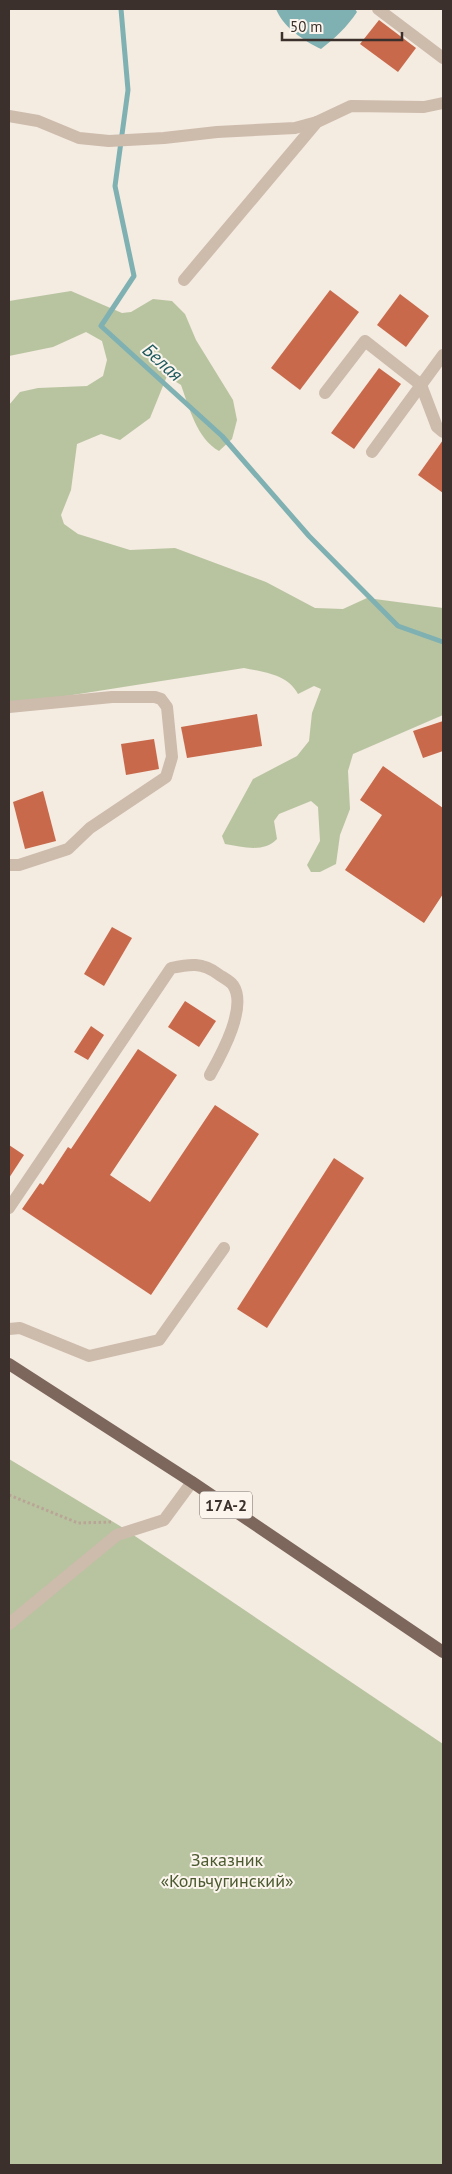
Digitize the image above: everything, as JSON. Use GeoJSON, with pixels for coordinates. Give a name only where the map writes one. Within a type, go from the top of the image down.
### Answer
{"type":"FeatureCollection","features":[{"type":"Feature","properties":{"kind":"main road","name":"17А-2"},"geometry":{"type":"LineString","coordinates":[[9,1364],[192,1482],[442,1650]]}},
{"type":"Feature","properties":{"kind":"street"},"geometry":{"type":"LineString","coordinates":[[378,9],[443,58]]}},
{"type":"Feature","properties":{"kind":"street"},"geometry":{"type":"LineString","coordinates":[[9,116],[38,121],[79,138],[109,141],[295,128],[317,122],[351,106],[424,107],[443,103]]}},
{"type":"Feature","properties":{"kind":"street"},"geometry":{"type":"LineString","coordinates":[[184,280],[317,122]]}},
{"type":"Feature","properties":{"kind":"street"},"geometry":{"type":"LineString","coordinates":[[325,393],[365,341],[421,385],[437,427],[443,432]]}},
{"type":"Feature","properties":{"kind":"street"},"geometry":{"type":"LineString","coordinates":[[372,452],[443,355]]}},
{"type":"Feature","properties":{"kind":"street"},"geometry":{"type":"LineString","coordinates":[[9,707],[112,697],[154,697],[161,699],[167,707],[172,756],[166,777],[90,828],[68,849],[19,865],[9,866]]}},
{"type":"Feature","properties":{"kind":"street"},"geometry":{"type":"LineString","coordinates":[[9,1208],[171,968],[192,963],[208,967],[233,985],[238,1001],[234,1024],[210,1075]]}},
{"type":"Feature","properties":{"kind":"street"},"geometry":{"type":"LineString","coordinates":[[9,1330],[20,1328],[89,1356],[159,1340],[224,1248]]}},
{"type":"Feature","properties":{"kind":"street"},"geometry":{"type":"LineString","coordinates":[[9,1624],[117,1535],[164,1520],[192,1482]]}},
{"type":"Feature","properties":{"kind":"path"},"geometry":{"type":"LineString","coordinates":[[9,1495],[78,1523],[116,1521]]}},
{"type":"Feature","properties":{"kind":"green space"},"geometry":{"type":"Polygon","coordinates":[[[71,291],[122,313],[131,312],[153,299],[172,301],[185,314],[196,340],[233,400],[237,420],[232,439],[219,451],[211,446],[199,431],[181,385],[167,376],[150,418],[120,440],[101,434],[77,444],[71,490],[61,515],[64,524],[78,534],[130,550],[175,548],[266,582],[315,608],[343,609],[367,598],[443,608],[443,715],[353,754],[348,771],[350,809],[340,835],[336,864],[320,872],[311,872],[307,865],[320,841],[318,807],[311,801],[279,814],[274,821],[277,839],[266,846],[253,848],[225,844],[222,836],[253,779],[297,756],[309,741],[312,713],[321,689],[314,686],[298,694],[294,687],[282,678],[244,668],[9,705],[9,405],[20,392],[38,388],[87,386],[103,376],[107,360],[102,341],[86,332],[53,347],[9,356],[9,301],[71,291]]]}},
{"type":"Feature","properties":{"kind":"green space","name":"Заказник «Кольчугинский»"},"geometry":{"type":"Polygon","coordinates":[[[9,1459],[120,1526],[443,1744],[443,2165],[9,2165],[9,1459]]]}},
{"type":"Feature","properties":{"kind":"water"},"geometry":{"type":"Polygon","coordinates":[[[276,9],[355,9],[357,12],[341,32],[321,49],[295,33],[279,16],[276,9]]]}},
{"type":"Feature","properties":{"kind":"building"},"geometry":{"type":"Polygon","coordinates":[[[379,20],[416,48],[398,72],[360,44],[379,20]]]}},
{"type":"Feature","properties":{"kind":"building"},"geometry":{"type":"Polygon","coordinates":[[[330,290],[359,312],[300,390],[271,368],[330,290]]]}},
{"type":"Feature","properties":{"kind":"building"},"geometry":{"type":"Polygon","coordinates":[[[400,294],[429,316],[406,347],[377,325],[400,294]]]}},
{"type":"Feature","properties":{"kind":"building"},"geometry":{"type":"Polygon","coordinates":[[[379,368],[401,384],[354,449],[331,433],[379,368]]]}},
{"type":"Feature","properties":{"kind":"building"},"geometry":{"type":"Polygon","coordinates":[[[443,440],[443,493],[418,475],[443,440]]]}},
{"type":"Feature","properties":{"kind":"building"},"geometry":{"type":"Polygon","coordinates":[[[257,714],[262,746],[187,758],[181,727],[257,714]]]}},
{"type":"Feature","properties":{"kind":"building"},"geometry":{"type":"Polygon","coordinates":[[[443,721],[443,751],[423,758],[413,731],[443,721]]]}},
{"type":"Feature","properties":{"kind":"building"},"geometry":{"type":"Polygon","coordinates":[[[154,739],[159,769],[126,775],[121,744],[154,739]]]}},
{"type":"Feature","properties":{"kind":"building"},"geometry":{"type":"Polygon","coordinates":[[[383,766],[443,808],[443,894],[424,923],[345,870],[382,815],[360,800],[383,766]]]}},
{"type":"Feature","properties":{"kind":"building"},"geometry":{"type":"Polygon","coordinates":[[[43,791],[56,841],[25,849],[13,802],[43,791]]]}},
{"type":"Feature","properties":{"kind":"building"},"geometry":{"type":"Polygon","coordinates":[[[112,927],[132,938],[104,986],[84,974],[112,927]]]}},
{"type":"Feature","properties":{"kind":"building"},"geometry":{"type":"Polygon","coordinates":[[[185,1001],[216,1021],[199,1047],[168,1027],[185,1001]]]}},
{"type":"Feature","properties":{"kind":"building"},"geometry":{"type":"Polygon","coordinates":[[[91,1026],[104,1035],[88,1060],[74,1052],[91,1026]]]}},
{"type":"Feature","properties":{"kind":"building"},"geometry":{"type":"Polygon","coordinates":[[[138,1049],[177,1075],[110,1175],[150,1202],[215,1105],[259,1134],[151,1295],[22,1209],[40,1183],[43,1185],[68,1147],[71,1149],[138,1049]]]}},
{"type":"Feature","properties":{"kind":"building"},"geometry":{"type":"Polygon","coordinates":[[[9,1145],[24,1155],[9,1178],[9,1145]]]}},
{"type":"Feature","properties":{"kind":"building"},"geometry":{"type":"Polygon","coordinates":[[[334,1158],[364,1178],[267,1328],[237,1309],[334,1158]]]}},
{"type":"Feature","properties":{"kind":"waterway","name":"Белая"},"geometry":{"type":"LineString","coordinates":[[121,9],[128,90],[115,186],[134,276],[101,326],[222,436],[309,536],[398,626],[443,642]]}}]}
